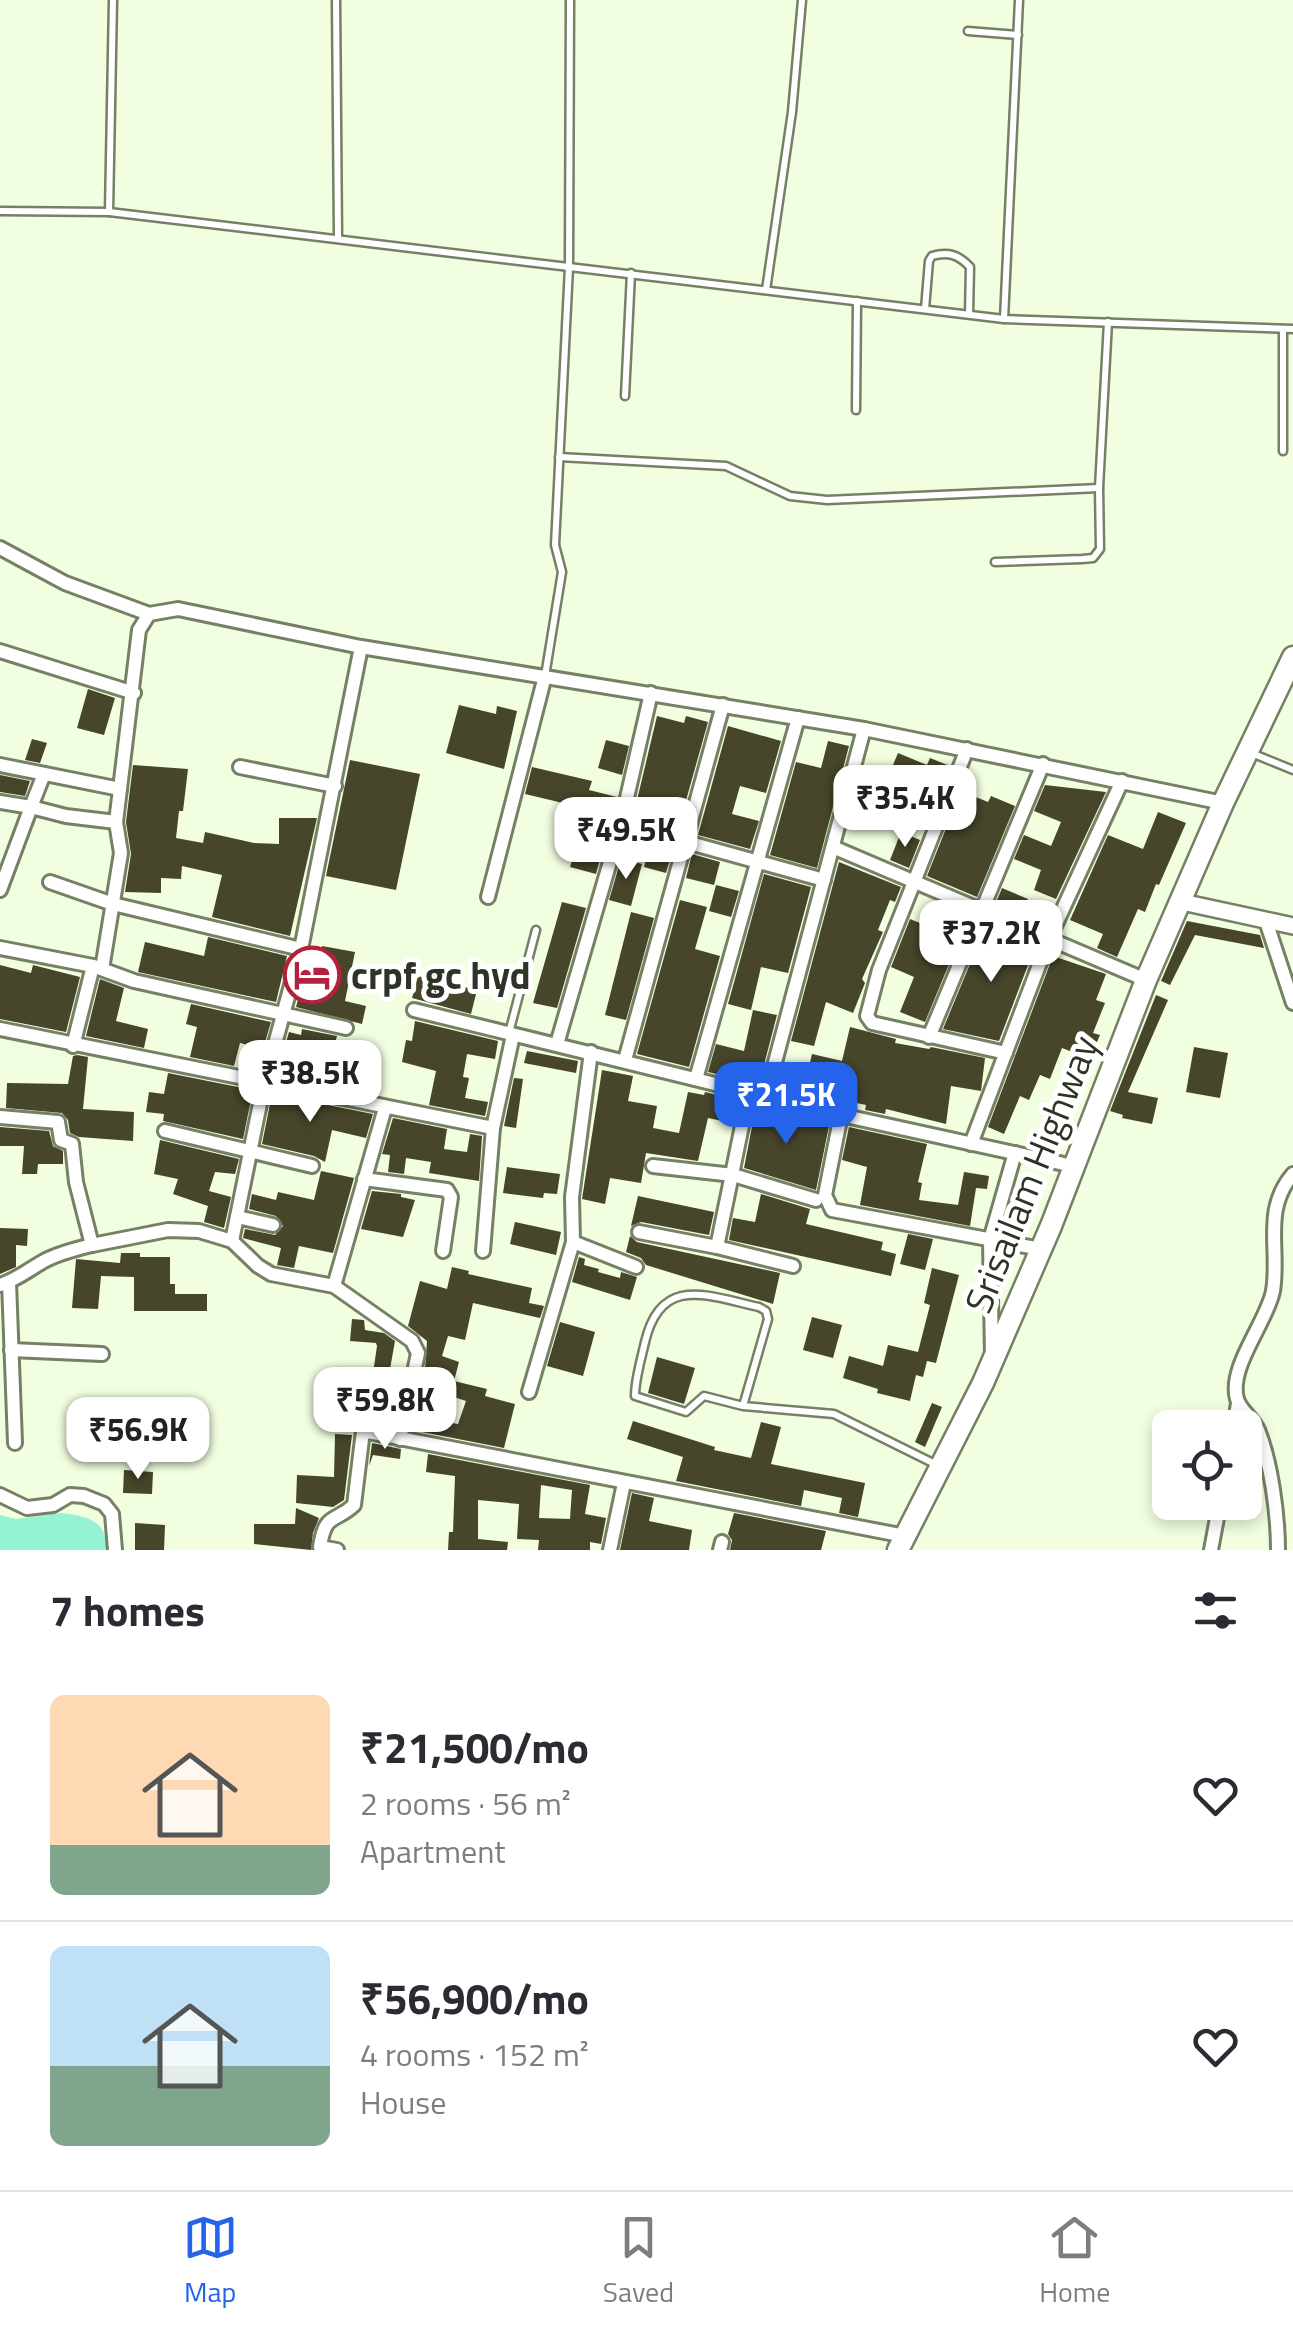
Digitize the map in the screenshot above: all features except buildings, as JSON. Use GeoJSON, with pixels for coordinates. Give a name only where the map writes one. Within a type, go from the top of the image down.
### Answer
{"type":"FeatureCollection","features":[{"type":"Feature","properties":{"kind":"highway","name":"Srisailam Highway"},"geometry":{"type":"LineString","coordinates":[[902,1543],[992,1363],[1146,980],[1293,656]]}},
{"type":"Feature","properties":{"kind":"street"},"geometry":{"type":"LineString","coordinates":[[0,548],[65,584],[149,614],[178,609],[360,646],[798,718],[1224,803]]}},
{"type":"Feature","properties":{"kind":"street"},"geometry":{"type":"LineString","coordinates":[[73,1046],[113,904],[121,853],[116,822],[139,630],[149,614]]}},
{"type":"Feature","properties":{"kind":"street"},"geometry":{"type":"LineString","coordinates":[[232,1241],[264,1084],[301,949],[360,646]]}},
{"type":"Feature","properties":{"kind":"street"},"geometry":{"type":"LineString","coordinates":[[0,651],[134,693]]}},
{"type":"Feature","properties":{"kind":"street"},"geometry":{"type":"LineString","coordinates":[[488,897],[544,676]]}},
{"type":"Feature","properties":{"kind":"street"},"geometry":{"type":"LineString","coordinates":[[557,1044],[621,824],[651,693]]}},
{"type":"Feature","properties":{"kind":"street"},"geometry":{"type":"LineString","coordinates":[[625,1060],[723,705]]}},
{"type":"Feature","properties":{"kind":"street"},"geometry":{"type":"LineString","coordinates":[[696,1079],[798,718]]}},
{"type":"Feature","properties":{"kind":"street"},"geometry":{"type":"LineString","coordinates":[[766,1096],[864,730]]}},
{"type":"Feature","properties":{"kind":"street"},"geometry":{"type":"LineString","coordinates":[[967,749],[878,970],[867,1016],[872,1024],[1006,1053]]}},
{"type":"Feature","properties":{"kind":"street"},"geometry":{"type":"LineString","coordinates":[[930,1037],[1043,764]]}},
{"type":"Feature","properties":{"kind":"street"},"geometry":{"type":"LineString","coordinates":[[0,766],[120,789]]}},
{"type":"Feature","properties":{"kind":"street"},"geometry":{"type":"LineString","coordinates":[[240,767],[335,786]]}},
{"type":"Feature","properties":{"kind":"street"},"geometry":{"type":"LineString","coordinates":[[0,890],[44,774]]}},
{"type":"Feature","properties":{"kind":"street"},"geometry":{"type":"LineString","coordinates":[[971,1144],[1049,939],[1122,780]]}},
{"type":"Feature","properties":{"kind":"street"},"geometry":{"type":"LineString","coordinates":[[0,802],[116,822]]}},
{"type":"Feature","properties":{"kind":"street"},"geometry":{"type":"LineString","coordinates":[[621,824],[824,880]]}},
{"type":"Feature","properties":{"kind":"street"},"geometry":{"type":"LineString","coordinates":[[835,848],[1146,980]]}},
{"type":"Feature","properties":{"kind":"street"},"geometry":{"type":"LineString","coordinates":[[50,882],[113,904],[301,949]]}},
{"type":"Feature","properties":{"kind":"street"},"geometry":{"type":"LineString","coordinates":[[1182,902],[1293,926]]}},
{"type":"Feature","properties":{"kind":"street"},"geometry":{"type":"LineString","coordinates":[[1266,921],[1293,1004]]}},
{"type":"Feature","properties":{"kind":"street"},"geometry":{"type":"LineString","coordinates":[[0,948],[346,1028]]}},
{"type":"Feature","properties":{"kind":"street"},"geometry":{"type":"LineString","coordinates":[[414,1010],[841,1115],[1074,1166]]}},
{"type":"Feature","properties":{"kind":"street"},"geometry":{"type":"LineString","coordinates":[[0,1029],[494,1128]]}},
{"type":"Feature","properties":{"kind":"street"},"geometry":{"type":"LineString","coordinates":[[484,1250],[494,1128],[511,1034]]}},
{"type":"Feature","properties":{"kind":"street"},"geometry":{"type":"LineString","coordinates":[[530,1392],[573,1242],[572,1197],[591,1052]]}},
{"type":"Feature","properties":{"kind":"street"},"geometry":{"type":"LineString","coordinates":[[717,1247],[749,1092]]}},
{"type":"Feature","properties":{"kind":"street"},"geometry":{"type":"LineString","coordinates":[[334,1286],[384,1108]]}},
{"type":"Feature","properties":{"kind":"street"},"geometry":{"type":"LineString","coordinates":[[841,1115],[825,1195],[832,1210],[1041,1249]]}},
{"type":"Feature","properties":{"kind":"street"},"geometry":{"type":"LineString","coordinates":[[0,1117],[58,1122],[61,1140],[72,1144],[76,1182],[92,1245]]}},
{"type":"Feature","properties":{"kind":"street"},"geometry":{"type":"LineString","coordinates":[[165,1131],[312,1166]]}},
{"type":"Feature","properties":{"kind":"street"},"geometry":{"type":"LineString","coordinates":[[992,1363],[990,1240],[1015,1153]]}},
{"type":"Feature","properties":{"kind":"street"},"geometry":{"type":"LineString","coordinates":[[653,1166],[733,1176],[816,1200]]}},
{"type":"Feature","properties":{"kind":"street"},"geometry":{"type":"LineString","coordinates":[[1237,1410],[1240,1368],[1272,1292],[1279,1192],[1293,1174]]}},
{"type":"Feature","properties":{"kind":"street"},"geometry":{"type":"LineString","coordinates":[[364,1179],[447,1190],[451,1197],[443,1252]]}},
{"type":"Feature","properties":{"kind":"street"},"geometry":{"type":"LineString","coordinates":[[237,1217],[273,1225]]}},
{"type":"Feature","properties":{"kind":"street"},"geometry":{"type":"LineString","coordinates":[[15,1443],[6,1390],[12,1350],[5,1284],[64,1252],[184,1228],[232,1241],[271,1274],[334,1286],[416,1346],[417,1360],[400,1439]]}},
{"type":"Feature","properties":{"kind":"street"},"geometry":{"type":"LineString","coordinates":[[640,1232],[792,1266]]}},
{"type":"Feature","properties":{"kind":"street"},"geometry":{"type":"LineString","coordinates":[[573,1242],[636,1267]]}},
{"type":"Feature","properties":{"kind":"street"},"geometry":{"type":"LineString","coordinates":[[12,1350],[102,1354]]}},
{"type":"Feature","properties":{"kind":"street"},"geometry":{"type":"LineString","coordinates":[[1238,1404],[1256,1424],[1266,1454],[1278,1550]]}},
{"type":"Feature","properties":{"kind":"street"},"geometry":{"type":"LineString","coordinates":[[337,1550],[320,1549],[331,1517],[354,1505],[363,1432],[902,1543]]}},
{"type":"Feature","properties":{"kind":"street"},"geometry":{"type":"LineString","coordinates":[[610,1550],[624,1483]]}},
{"type":"Feature","properties":{"kind":"street"},"geometry":{"type":"LineString","coordinates":[[0,1495],[27,1508],[53,1505],[70,1495],[104,1504],[112,1514],[115,1550]]}},
{"type":"Feature","properties":{"kind":"street"},"geometry":{"type":"LineString","coordinates":[[1211,1550],[1217,1520]]}},
{"type":"Feature","properties":{"kind":"lane"},"geometry":{"type":"LineString","coordinates":[[110,212],[113,0]]}},
{"type":"Feature","properties":{"kind":"lane"},"geometry":{"type":"LineString","coordinates":[[336,0],[338,237]]}},
{"type":"Feature","properties":{"kind":"lane"},"geometry":{"type":"LineString","coordinates":[[544,676],[562,572],[555,544],[570,267],[570,0]]}},
{"type":"Feature","properties":{"kind":"lane"},"geometry":{"type":"LineString","coordinates":[[766,290],[792,112],[802,0]]}},
{"type":"Feature","properties":{"kind":"lane"},"geometry":{"type":"LineString","coordinates":[[1004,319],[1019,0]]}},
{"type":"Feature","properties":{"kind":"lane"},"geometry":{"type":"LineString","coordinates":[[968,31],[1018,34]]}},
{"type":"Feature","properties":{"kind":"lane"},"geometry":{"type":"LineString","coordinates":[[0,211],[110,212],[1004,319],[1293,329]]}},
{"type":"Feature","properties":{"kind":"lane"},"geometry":{"type":"LineString","coordinates":[[926,309],[929,262],[932,256],[950,254],[962,258],[970,267],[969,314]]}},
{"type":"Feature","properties":{"kind":"lane"},"geometry":{"type":"LineString","coordinates":[[625,396],[631,274]]}},
{"type":"Feature","properties":{"kind":"lane"},"geometry":{"type":"LineString","coordinates":[[856,410],[857,301]]}},
{"type":"Feature","properties":{"kind":"lane"},"geometry":{"type":"LineString","coordinates":[[995,562],[1092,558],[1100,549],[1108,322]]}},
{"type":"Feature","properties":{"kind":"lane"},"geometry":{"type":"LineString","coordinates":[[1283,329],[1283,450]]}},
{"type":"Feature","properties":{"kind":"lane"},"geometry":{"type":"LineString","coordinates":[[559,457],[726,466],[790,496],[828,500],[1100,488]]}},
{"type":"Feature","properties":{"kind":"lane"},"geometry":{"type":"LineString","coordinates":[[1248,751],[1293,770]]}},
{"type":"Feature","properties":{"kind":"lane"},"geometry":{"type":"LineString","coordinates":[[511,1034],[536,930]]}},
{"type":"Feature","properties":{"kind":"lane"},"geometry":{"type":"LineString","coordinates":[[743,1406],[766,1331],[766,1311],[759,1306],[696,1294],[661,1305],[649,1326],[635,1396],[686,1412],[704,1396],[743,1406],[834,1414],[940,1467]]}},
{"type":"Feature","properties":{"kind":"shaded area"},"geometry":{"type":"Polygon","coordinates":[[[61,1513],[94,1521],[103,1532],[106,1550],[0,1550],[0,1515],[16,1519],[61,1513]]]}},
{"type":"Feature","properties":{"kind":"place","name":"crpf gc hyd"},"geometry":{"type":"Point","coordinates":[312,975]}}]}
